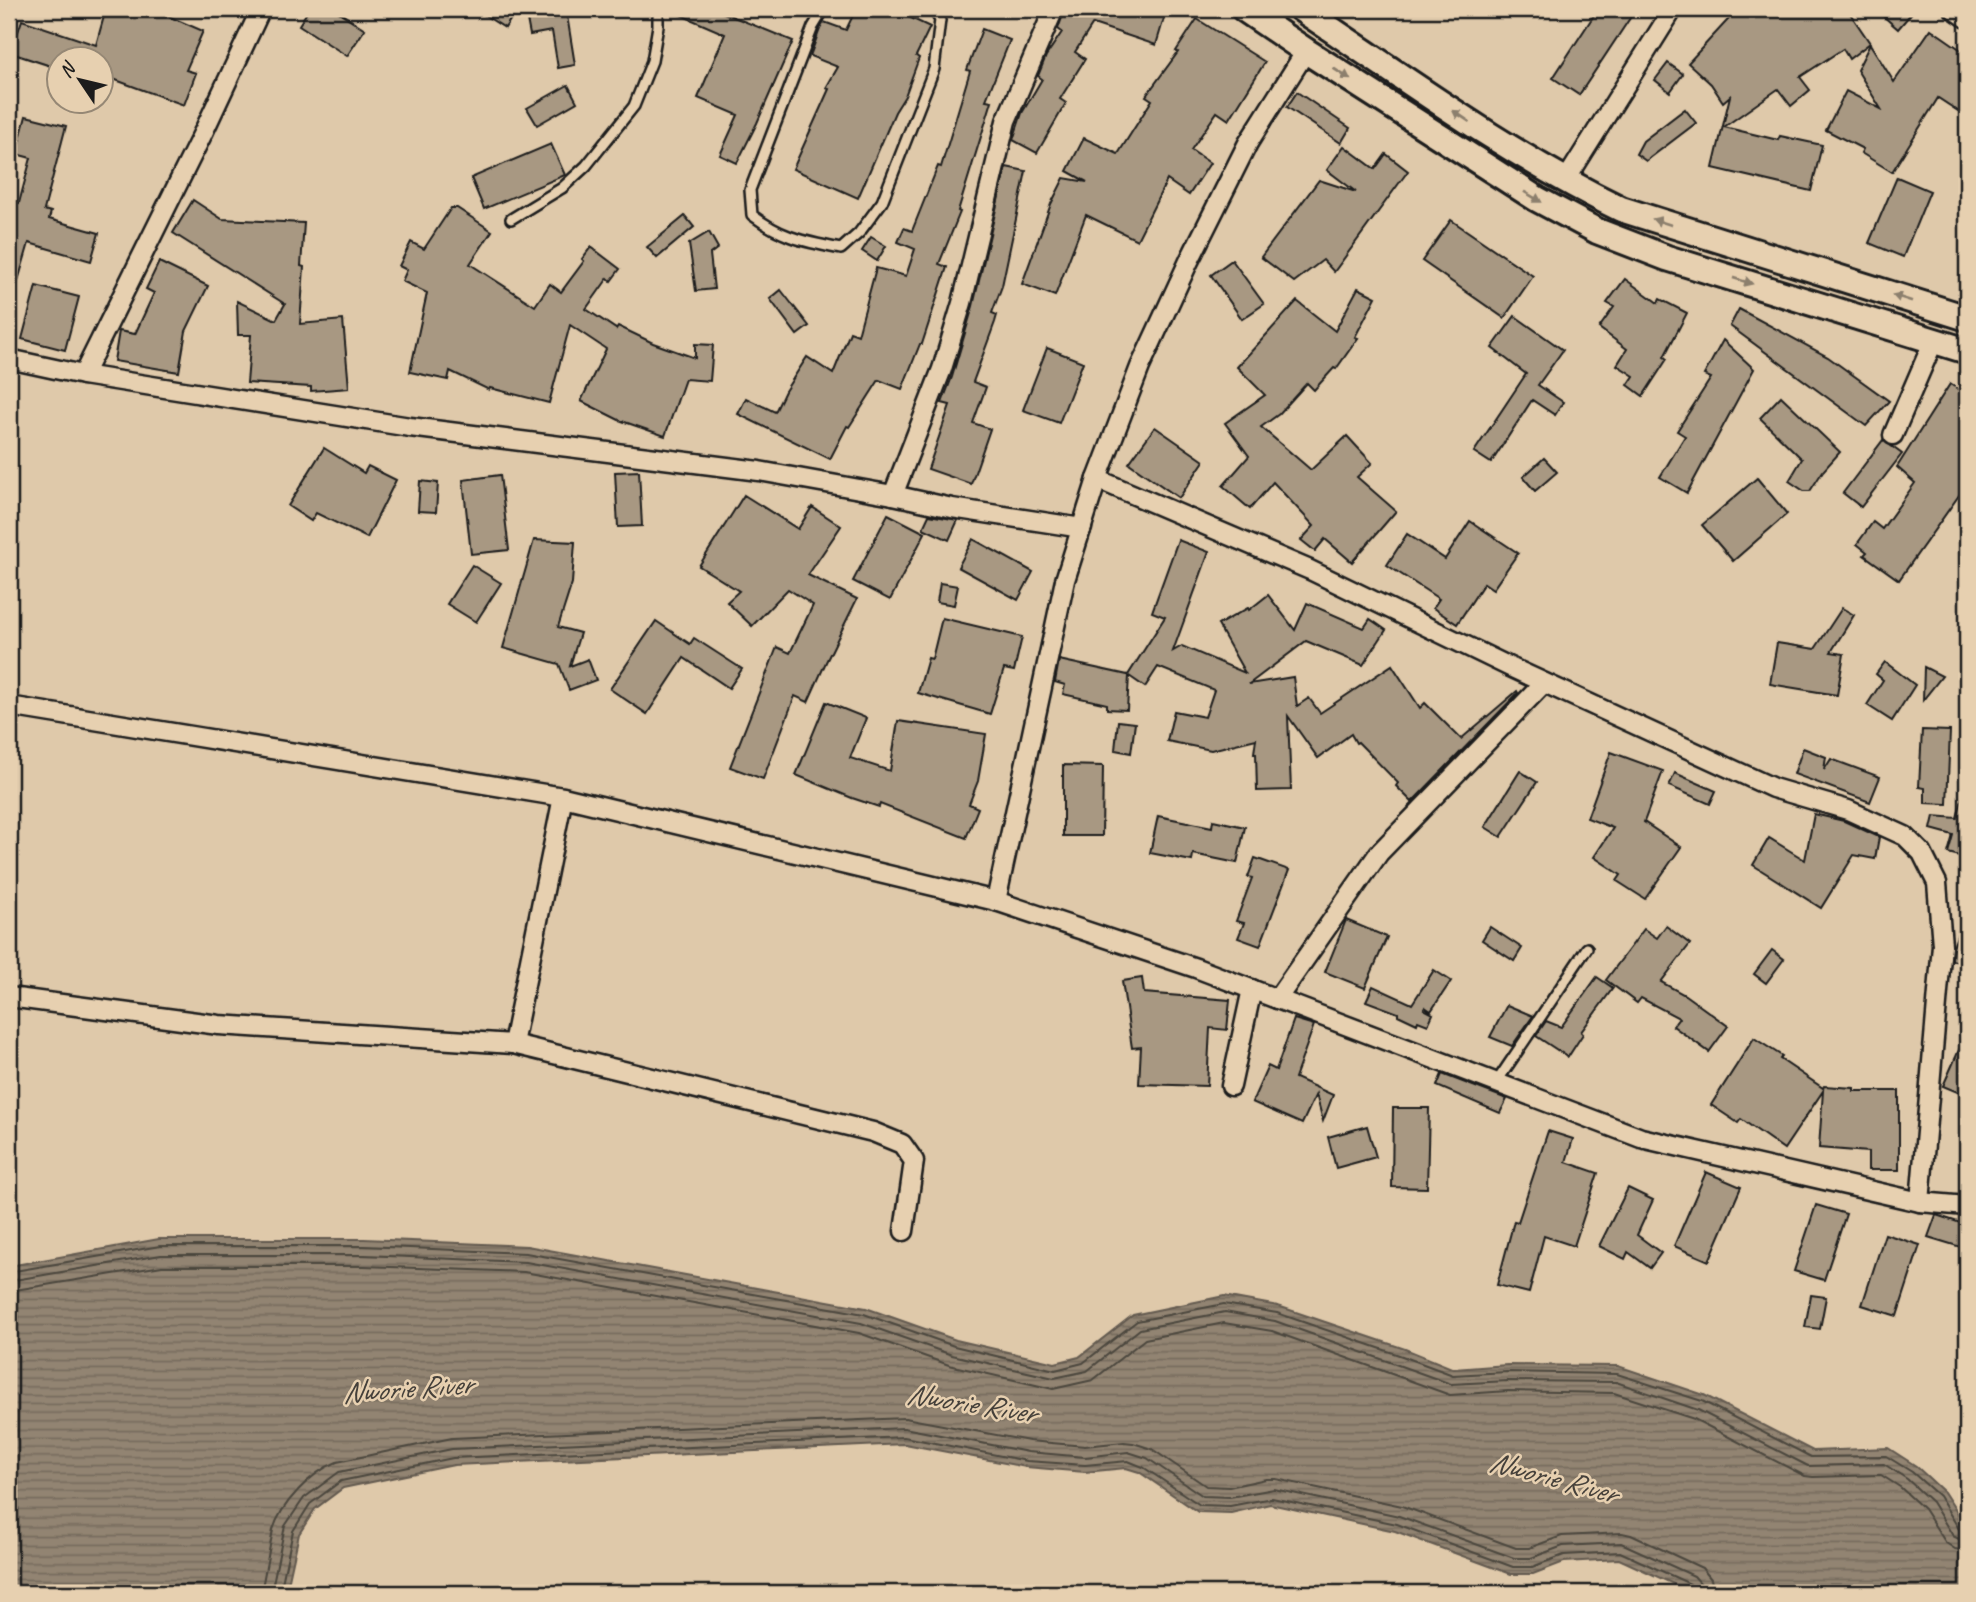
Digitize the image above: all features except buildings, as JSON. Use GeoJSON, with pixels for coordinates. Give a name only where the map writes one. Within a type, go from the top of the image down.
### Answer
{"type":"FeatureCollection","features":[{"type":"Feature","properties":{"kind":"main road"},"geometry":{"type":"LineString","coordinates":[[1244,9],[1537,200],[1597,231],[1667,258],[1967,351]]}},
{"type":"Feature","properties":{"kind":"main road"},"geometry":{"type":"LineString","coordinates":[[1301,9],[1486,133],[1621,209],[1967,318]]}},
{"type":"Feature","properties":{"kind":"street"},"geometry":{"type":"LineString","coordinates":[[83,375],[261,9]]}},
{"type":"Feature","properties":{"kind":"street"},"geometry":{"type":"LineString","coordinates":[[893,495],[942,369],[962,303],[1006,121],[1054,9]]}},
{"type":"Feature","properties":{"kind":"street"},"geometry":{"type":"LineString","coordinates":[[1566,180],[1673,9]]}},
{"type":"Feature","properties":{"kind":"street"},"geometry":{"type":"LineString","coordinates":[[1954,9],[1967,18]]}},
{"type":"Feature","properties":{"kind":"street"},"geometry":{"type":"LineString","coordinates":[[996,901],[1065,580],[1097,479],[1140,367],[1189,261],[1248,143],[1306,51]]}},
{"type":"Feature","properties":{"kind":"street"},"geometry":{"type":"LineString","coordinates":[[1893,435],[1934,340]]}},
{"type":"Feature","properties":{"kind":"street"},"geometry":{"type":"LineString","coordinates":[[9,359],[83,375],[410,428],[759,471],[952,508],[1082,528]]}},
{"type":"Feature","properties":{"kind":"street"},"geometry":{"type":"LineString","coordinates":[[1097,479],[1310,570],[1544,683],[1773,788],[1848,810],[1905,836],[1923,853],[1937,883],[1942,945],[1920,1202]]}},
{"type":"Feature","properties":{"kind":"street"},"geometry":{"type":"LineString","coordinates":[[1277,999],[1379,853],[1544,683]]}},
{"type":"Feature","properties":{"kind":"street"},"geometry":{"type":"LineString","coordinates":[[9,706],[563,797],[996,901],[1196,968],[1641,1138],[1920,1202],[1967,1206]]}},
{"type":"Feature","properties":{"kind":"street"},"geometry":{"type":"LineString","coordinates":[[513,1044],[563,797]]}},
{"type":"Feature","properties":{"kind":"street"},"geometry":{"type":"LineString","coordinates":[[1231,1086],[1252,989]]}},
{"type":"Feature","properties":{"kind":"street"},"geometry":{"type":"LineString","coordinates":[[9,997],[219,1025],[513,1044],[873,1132],[902,1144],[914,1161],[904,1231]]}},
{"type":"Feature","properties":{"kind":"lane"},"geometry":{"type":"LineString","coordinates":[[511,219],[562,188],[586,166],[634,106],[652,61],[658,9]]}},
{"type":"Feature","properties":{"kind":"lane"},"geometry":{"type":"LineString","coordinates":[[824,9],[813,27],[750,190],[752,215],[770,229],[795,240],[841,249],[859,233],[882,202],[934,69],[940,20],[933,9]]}},
{"type":"Feature","properties":{"kind":"lane"},"geometry":{"type":"LineString","coordinates":[[1496,1083],[1587,948]]}},
{"type":"Feature","properties":{"kind":"water","name":"Nworie River"},"geometry":{"type":"Polygon","coordinates":[[[159,1239],[364,1239],[527,1246],[866,1308],[956,1340],[1055,1363],[1079,1357],[1133,1315],[1224,1296],[1278,1306],[1405,1349],[1454,1369],[1507,1365],[1618,1366],[1704,1395],[1813,1451],[1888,1448],[1916,1466],[1944,1492],[1967,1528],[1967,1593],[1693,1593],[1619,1559],[1564,1562],[1533,1574],[1511,1574],[1395,1531],[1270,1504],[1231,1513],[1198,1512],[1139,1472],[1126,1468],[1085,1472],[1026,1467],[905,1444],[454,1465],[343,1488],[315,1509],[299,1534],[286,1593],[9,1593],[9,1266],[159,1239]]]}}]}
